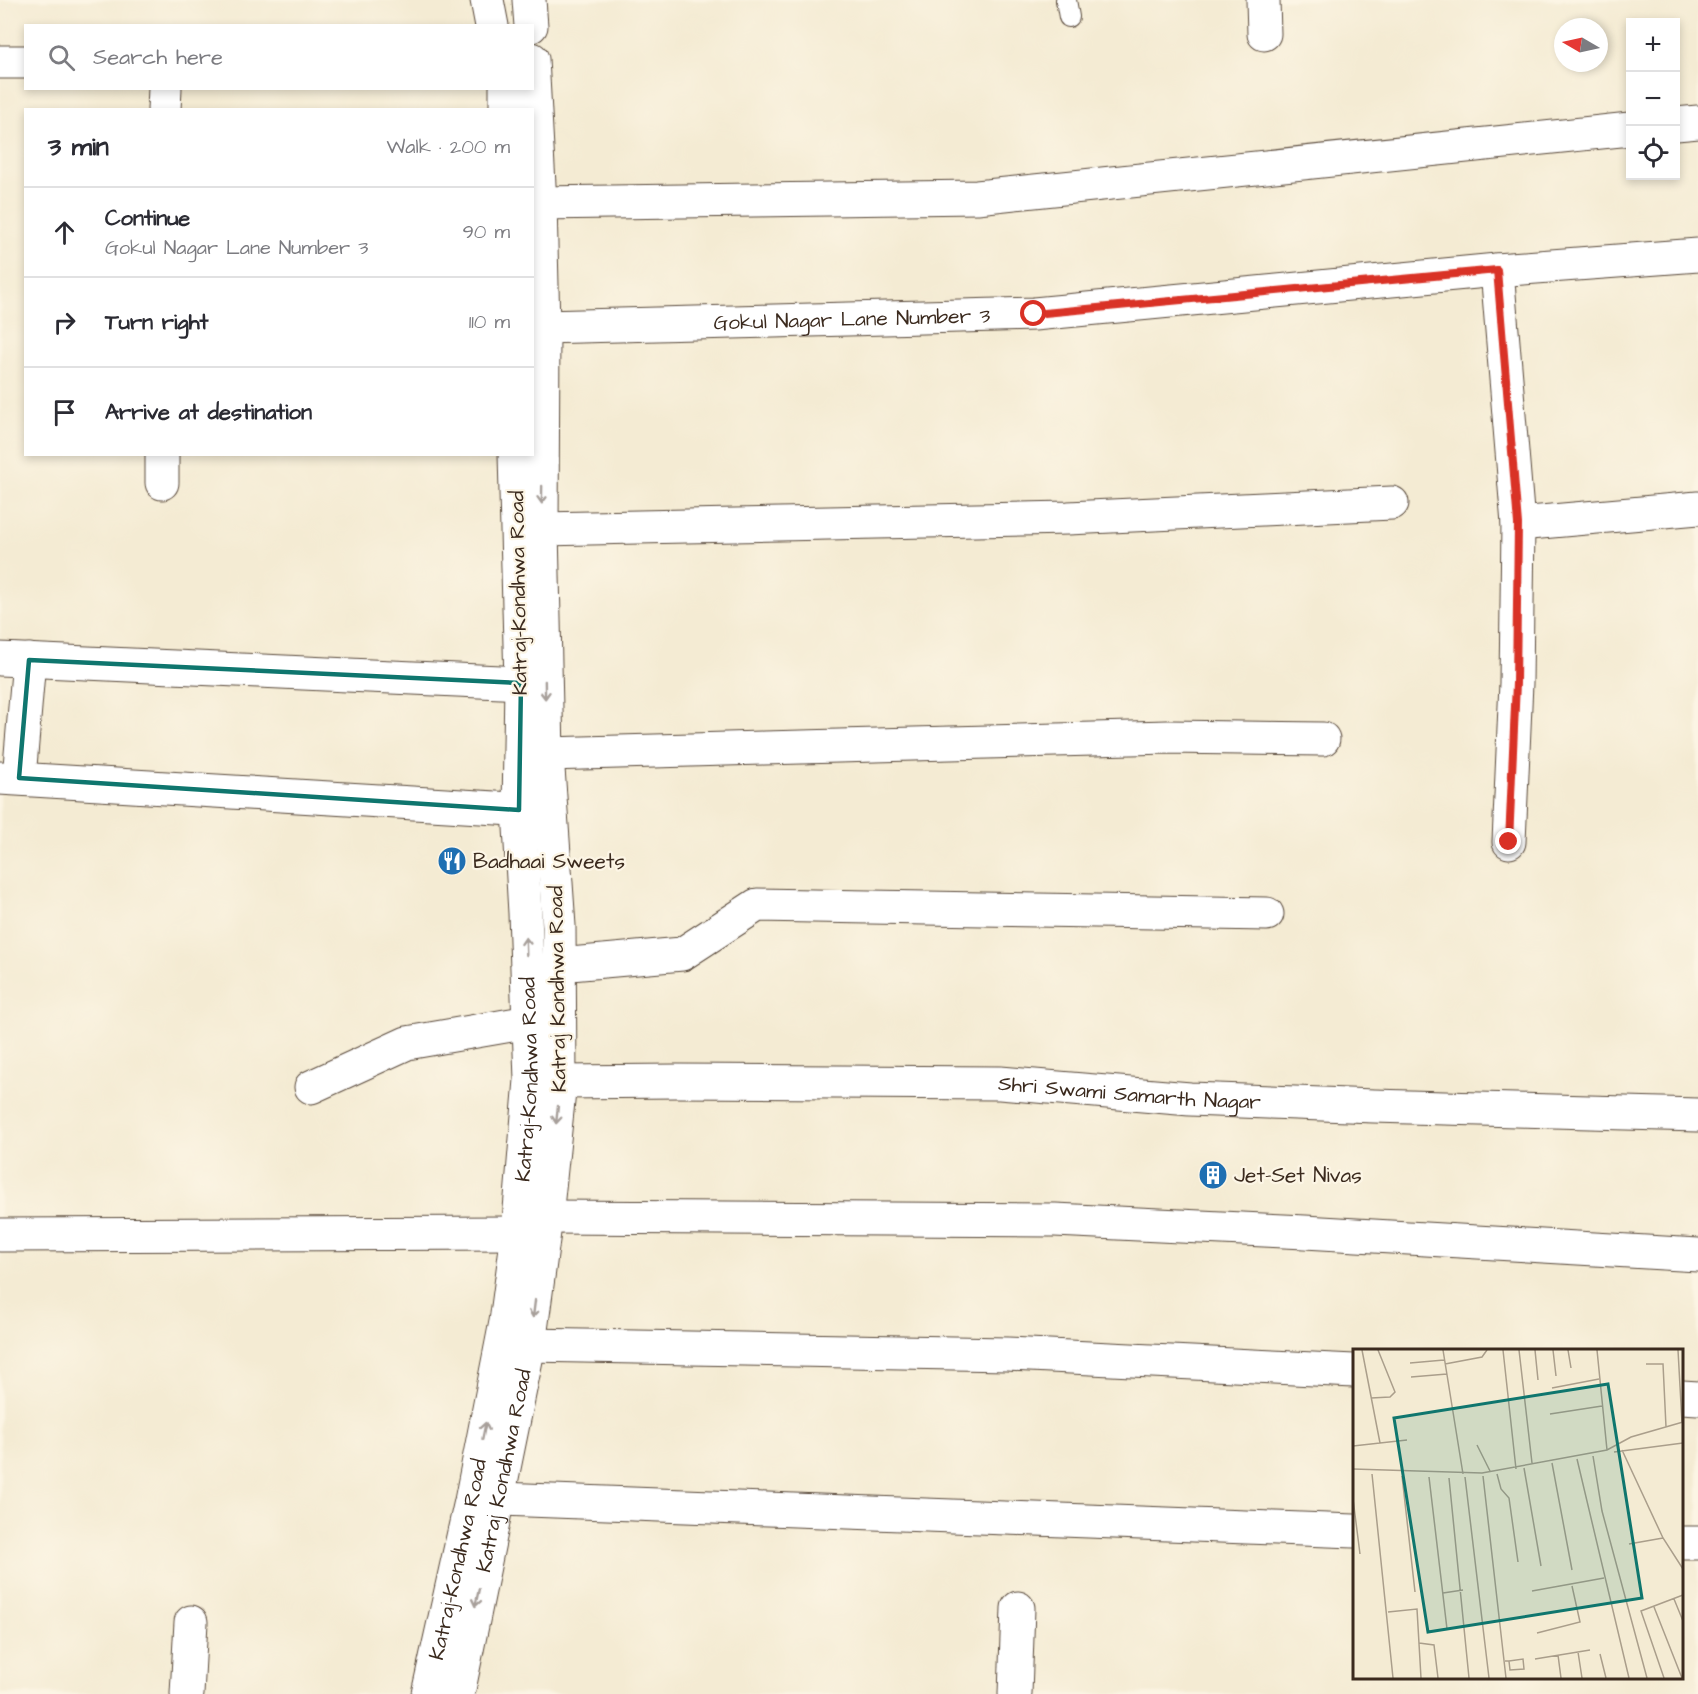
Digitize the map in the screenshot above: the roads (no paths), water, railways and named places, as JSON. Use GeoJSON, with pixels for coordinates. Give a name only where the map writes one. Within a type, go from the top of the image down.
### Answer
{"type":"FeatureCollection","features":[{"type":"Feature","properties":{"kind":"main road"},"geometry":{"type":"LineString","coordinates":[[487,0],[492,24]]}},
{"type":"Feature","properties":{"kind":"main road"},"geometry":{"type":"LineString","coordinates":[[530,0],[531,24]]}},
{"type":"Feature","properties":{"kind":"main road"},"geometry":{"type":"LineString","coordinates":[[1263,0],[1264,34]]}},
{"type":"Feature","properties":{"kind":"main road"},"geometry":{"type":"LineString","coordinates":[[0,62],[24,62]]}},
{"type":"Feature","properties":{"kind":"main road"},"geometry":{"type":"LineString","coordinates":[[164,108],[165,90]]}},
{"type":"Feature","properties":{"kind":"main road"},"geometry":{"type":"LineString","coordinates":[[506,90],[506,108]]}},
{"type":"Feature","properties":{"kind":"main road","name":"Katraj Kondhwa Road"},"geometry":{"type":"LineString","coordinates":[[458,1694],[530,1345],[532,1225],[560,1082],[559,926],[547,754],[542,529],[543,327],[540,203],[534,90]]}},
{"type":"Feature","properties":{"kind":"main road"},"geometry":{"type":"LineString","coordinates":[[1680,124],[1698,122]]}},
{"type":"Feature","properties":{"kind":"main road"},"geometry":{"type":"LineString","coordinates":[[540,203],[977,197],[1626,129]]}},
{"type":"Feature","properties":{"kind":"main road","name":"Gokul Nagar Lane Number 3"},"geometry":{"type":"LineString","coordinates":[[543,327],[1034,314],[1497,270],[1698,255]]}},
{"type":"Feature","properties":{"kind":"main road"},"geometry":{"type":"LineString","coordinates":[[1497,270],[1518,524],[1516,683],[1509,842]]}},
{"type":"Feature","properties":{"kind":"main road","name":"Katraj-Kondhwa Road"},"geometry":{"type":"LineString","coordinates":[[428,1694],[471,1501],[506,1322],[532,1225],[531,1080],[519,810],[521,684],[515,456]]}},
{"type":"Feature","properties":{"kind":"main road"},"geometry":{"type":"LineString","coordinates":[[542,529],[1068,518],[1392,503]]}},
{"type":"Feature","properties":{"kind":"main road"},"geometry":{"type":"LineString","coordinates":[[1518,524],[1698,508]]}},
{"type":"Feature","properties":{"kind":"main road"},"geometry":{"type":"LineString","coordinates":[[521,684],[15,660],[10,778],[551,811]]}},
{"type":"Feature","properties":{"kind":"main road"},"geometry":{"type":"LineString","coordinates":[[547,754],[1168,737],[1323,739]]}},
{"type":"Feature","properties":{"kind":"main road"},"geometry":{"type":"LineString","coordinates":[[559,965],[682,954],[757,904],[1267,914]]}},
{"type":"Feature","properties":{"kind":"main road"},"geometry":{"type":"LineString","coordinates":[[311,1087],[407,1043],[529,1022]]}},
{"type":"Feature","properties":{"kind":"main road","name":"Shri Swami Samarth Nagar"},"geometry":{"type":"LineString","coordinates":[[560,1082],[677,1080],[1000,1083],[1190,1099],[1698,1114]]}},
{"type":"Feature","properties":{"kind":"main road"},"geometry":{"type":"LineString","coordinates":[[0,1235],[532,1225],[1055,1220],[1698,1255]]}},
{"type":"Feature","properties":{"kind":"main road"},"geometry":{"type":"LineString","coordinates":[[530,1345],[1007,1354],[1353,1371]]}},
{"type":"Feature","properties":{"kind":"main road"},"geometry":{"type":"LineString","coordinates":[[1683,1397],[1698,1398]]}},
{"type":"Feature","properties":{"kind":"main road"},"geometry":{"type":"LineString","coordinates":[[498,1499],[1353,1531]]}},
{"type":"Feature","properties":{"kind":"main road"},"geometry":{"type":"LineString","coordinates":[[1015,1694],[1018,1608]]}},
{"type":"Feature","properties":{"kind":"main road"},"geometry":{"type":"LineString","coordinates":[[187,1694],[190,1622]]}},
{"type":"Feature","properties":{"kind":"place","name":"Badhaai Sweets"},"geometry":{"type":"Point","coordinates":[452,861]}},
{"type":"Feature","properties":{"kind":"place","name":"Jet-Set Nivas"},"geometry":{"type":"Point","coordinates":[1213,1175]}}]}
